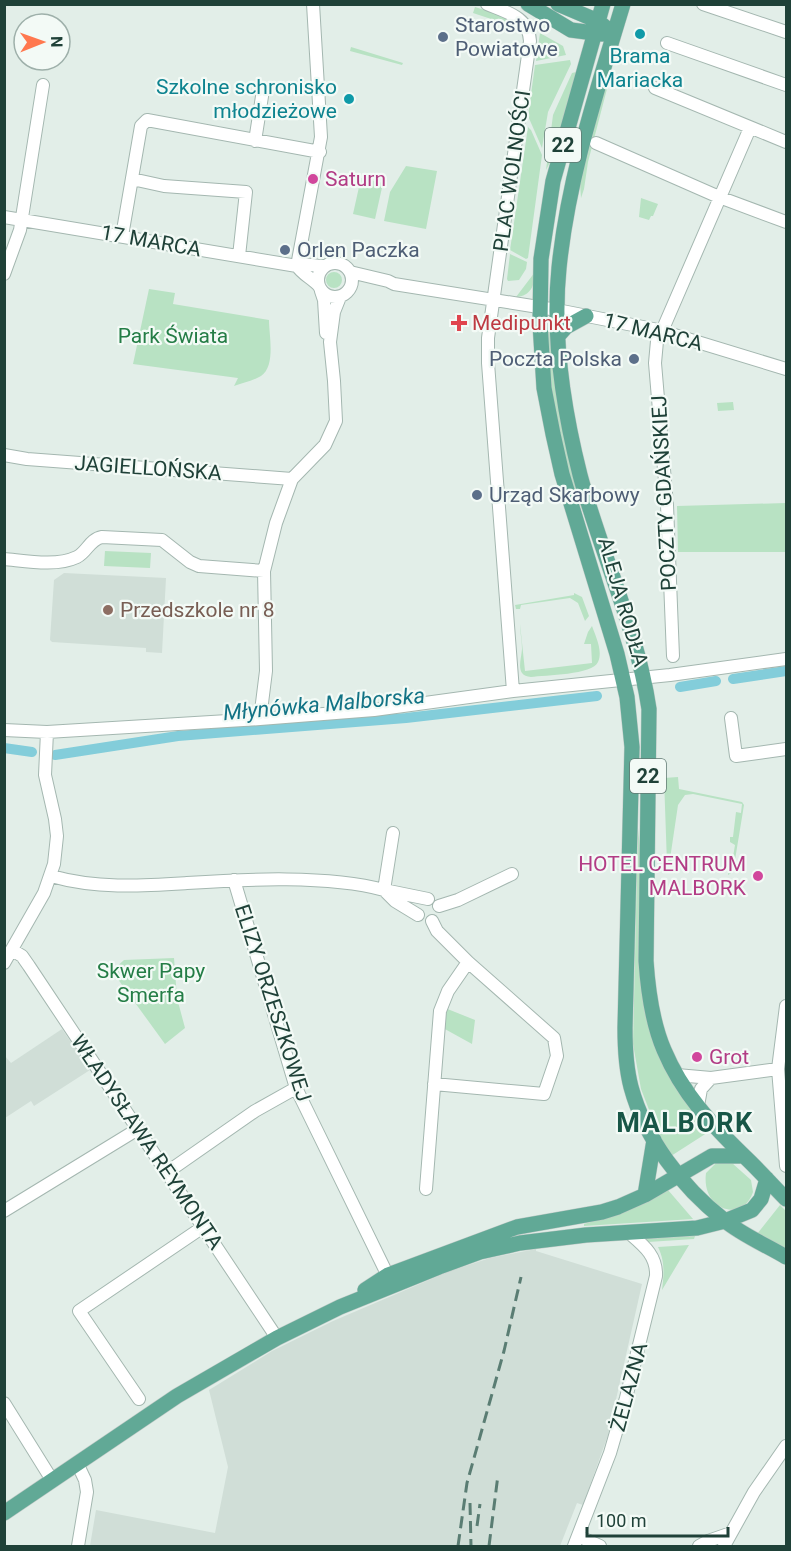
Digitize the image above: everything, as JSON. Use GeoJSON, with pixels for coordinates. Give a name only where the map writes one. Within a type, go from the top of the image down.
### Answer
{"type":"FeatureCollection","features":[{"type":"Feature","properties":{"kind":"main road"},"geometry":{"type":"LineString","coordinates":[[528,4],[571,30],[596,27]]}},
{"type":"Feature","properties":{"kind":"main road"},"geometry":{"type":"LineString","coordinates":[[558,4],[596,27],[614,34]]}},
{"type":"Feature","properties":{"kind":"main road","name":"ALEJA RODŁA"},"geometry":{"type":"LineString","coordinates":[[603,4],[553,181],[541,259],[540,324],[544,388],[562,474],[618,654],[629,711],[632,747],[625,1046],[631,1087],[654,1140],[678,1176]]}},
{"type":"Feature","properties":{"kind":"main road","name":"ALEJA RODŁA"},"geometry":{"type":"LineString","coordinates":[[622,4],[569,197],[559,270],[557,310],[560,374],[580,476],[644,678],[650,719],[646,961],[656,1026],[677,1076],[717,1130],[744,1156]]}},
{"type":"Feature","properties":{"kind":"main road"},"geometry":{"type":"LineString","coordinates":[[558,336],[566,327],[586,316]]}},
{"type":"Feature","properties":{"kind":"main road"},"geometry":{"type":"LineString","coordinates":[[645,1195],[654,1140]]}},
{"type":"Feature","properties":{"kind":"main road"},"geometry":{"type":"LineString","coordinates":[[4,1512],[177,1396],[277,1338],[390,1280],[518,1227],[618,1208],[712,1156],[744,1156]]}},
{"type":"Feature","properties":{"kind":"main road","name":"22"},"geometry":{"type":"LineString","coordinates":[[744,1156],[786,1199]]}},
{"type":"Feature","properties":{"kind":"main road","name":"22"},"geometry":{"type":"LineString","coordinates":[[678,1176],[725,1221],[786,1257]]}},
{"type":"Feature","properties":{"kind":"main road"},"geometry":{"type":"LineString","coordinates":[[390,1280],[480,1252],[520,1243],[628,1232],[697,1228],[725,1221],[752,1210],[761,1198],[767,1179]]}},
{"type":"Feature","properties":{"kind":"street"},"geometry":{"type":"LineString","coordinates":[[313,4],[321,129],[320,152],[297,266],[330,297],[345,292]]}},
{"type":"Feature","properties":{"kind":"street","name":"PLAC WOLNOŚCI"},"geometry":{"type":"LineString","coordinates":[[487,4],[521,20],[530,34],[488,338],[513,692]]}},
{"type":"Feature","properties":{"kind":"street"},"geometry":{"type":"LineString","coordinates":[[703,4],[786,32]]}},
{"type":"Feature","properties":{"kind":"street"},"geometry":{"type":"LineString","coordinates":[[667,43],[786,84]]}},
{"type":"Feature","properties":{"kind":"street"},"geometry":{"type":"LineString","coordinates":[[4,274],[19,232],[43,85]]}},
{"type":"Feature","properties":{"kind":"street"},"geometry":{"type":"LineString","coordinates":[[655,88],[786,142]]}},
{"type":"Feature","properties":{"kind":"street"},"geometry":{"type":"LineString","coordinates":[[255,141],[263,90]]}},
{"type":"Feature","properties":{"kind":"street"},"geometry":{"type":"LineString","coordinates":[[122,236],[141,126],[147,120],[320,152]]}},
{"type":"Feature","properties":{"kind":"street","name":"POCZTY GDAŃSKIEJ"},"geometry":{"type":"LineString","coordinates":[[672,656],[667,505],[655,363],[660,331],[750,128]]}},
{"type":"Feature","properties":{"kind":"street"},"geometry":{"type":"LineString","coordinates":[[596,143],[719,197],[786,222]]}},
{"type":"Feature","properties":{"kind":"street"},"geometry":{"type":"LineString","coordinates":[[132,179],[164,186],[244,190],[246,202],[239,256]]}},
{"type":"Feature","properties":{"kind":"street","name":"17 MARCA"},"geometry":{"type":"LineString","coordinates":[[4,217],[297,266],[305,263],[318,267],[325,266]]}},
{"type":"Feature","properties":{"kind":"street"},"geometry":{"type":"LineString","coordinates":[[260,719],[266,671],[264,571],[276,523],[292,479],[325,445],[336,421],[330,342],[334,312],[351,283],[350,272],[336,263],[325,266],[318,275],[324,300],[326,332],[330,342]]}},
{"type":"Feature","properties":{"kind":"street","name":"17 MARCA"},"geometry":{"type":"LineString","coordinates":[[350,272],[388,280],[394,284],[557,310],[660,331],[786,369]]}},
{"type":"Feature","properties":{"kind":"street","name":"17 MARCA"},"geometry":{"type":"LineString","coordinates":[[345,292],[362,285],[389,286],[394,284]]}},
{"type":"Feature","properties":{"kind":"street"},"geometry":{"type":"LineString","coordinates":[[518,304],[540,324]]}},
{"type":"Feature","properties":{"kind":"street","name":"JAGIELLOŃSKA"},"geometry":{"type":"LineString","coordinates":[[4,455],[27,459],[292,479]]}},
{"type":"Feature","properties":{"kind":"street"},"geometry":{"type":"LineString","coordinates":[[4,559],[56,562],[69,560],[79,556],[95,539],[102,537],[162,540],[190,562],[199,566],[264,571]]}},
{"type":"Feature","properties":{"kind":"street"},"geometry":{"type":"LineString","coordinates":[[4,730],[47,732],[374,710],[786,659]]}},
{"type":"Feature","properties":{"kind":"street"},"geometry":{"type":"LineString","coordinates":[[731,718],[736,756],[786,749]]}},
{"type":"Feature","properties":{"kind":"street"},"geometry":{"type":"LineString","coordinates":[[4,963],[51,876],[57,836],[45,775],[47,732]]}},
{"type":"Feature","properties":{"kind":"street"},"geometry":{"type":"LineString","coordinates":[[384,890],[393,833]]}},
{"type":"Feature","properties":{"kind":"street"},"geometry":{"type":"LineString","coordinates":[[418,915],[418,905],[458,900],[512,874]]}},
{"type":"Feature","properties":{"kind":"street"},"geometry":{"type":"LineString","coordinates":[[51,876],[76,883],[125,887],[234,880],[342,883],[368,886],[433,902]]}},
{"type":"Feature","properties":{"kind":"street","name":"ELIZY ORZESZKOWEJ"},"geometry":{"type":"LineString","coordinates":[[234,880],[296,1088],[390,1280]]}},
{"type":"Feature","properties":{"kind":"street"},"geometry":{"type":"LineString","coordinates":[[384,890],[395,901],[422,920],[432,921],[439,915],[433,902]]}},
{"type":"Feature","properties":{"kind":"street"},"geometry":{"type":"LineString","coordinates":[[432,921],[437,931],[468,962],[554,1038],[557,1056],[544,1094],[434,1084]]}},
{"type":"Feature","properties":{"kind":"street","name":"WŁADYSŁAWA REYMONTA"},"geometry":{"type":"LineString","coordinates":[[12,950],[22,956],[277,1338]]}},
{"type":"Feature","properties":{"kind":"street"},"geometry":{"type":"LineString","coordinates":[[426,1189],[440,1011],[448,991],[468,962]]}},
{"type":"Feature","properties":{"kind":"street"},"geometry":{"type":"LineString","coordinates":[[786,1006],[778,1070],[786,1166]]}},
{"type":"Feature","properties":{"kind":"street"},"geometry":{"type":"LineString","coordinates":[[677,1076],[711,1078],[778,1070]]}},
{"type":"Feature","properties":{"kind":"street"},"geometry":{"type":"LineString","coordinates":[[698,1106],[701,1089],[711,1078]]}},
{"type":"Feature","properties":{"kind":"street"},"geometry":{"type":"LineString","coordinates":[[166,1173],[255,1111],[296,1088]]}},
{"type":"Feature","properties":{"kind":"street"},"geometry":{"type":"LineString","coordinates":[[4,1211],[138,1130]]}},
{"type":"Feature","properties":{"kind":"street"},"geometry":{"type":"LineString","coordinates":[[139,1399],[79,1311],[203,1227]]}},
{"type":"Feature","properties":{"kind":"street","name":"ŻELAZNA"},"geometry":{"type":"LineString","coordinates":[[576,1541],[610,1453],[645,1326],[656,1269],[650,1252],[628,1232]]}},
{"type":"Feature","properties":{"kind":"street"},"geometry":{"type":"LineString","coordinates":[[4,1403],[52,1480]]}},
{"type":"Feature","properties":{"kind":"street"},"geometry":{"type":"LineString","coordinates":[[724,1546],[754,1492],[786,1446]]}},
{"type":"Feature","properties":{"kind":"street"},"geometry":{"type":"LineString","coordinates":[[77,1463],[85,1480],[87,1492],[78,1546]]}},
{"type":"Feature","properties":{"kind":"street"},"geometry":{"type":"LineString","coordinates":[[699,1546],[731,1533]]}},
{"type":"Feature","properties":{"kind":"street"},"geometry":{"type":"LineString","coordinates":[[576,1541],[600,1546]]}},
{"type":"Feature","properties":{"kind":"shaded area","name":"Przedszkole nr 8"},"geometry":{"type":"Polygon","coordinates":[[[64,573],[166,578],[162,653],[146,652],[146,648],[52,642],[50,640],[54,580],[64,573]]]}},
{"type":"Feature","properties":{"kind":"shaded area"},"geometry":{"type":"Polygon","coordinates":[[[62,1029],[90,1070],[34,1106],[31,1101],[5,1118],[5,1056],[11,1063],[62,1029]]]}},
{"type":"Feature","properties":{"kind":"shaded area"},"geometry":{"type":"Polygon","coordinates":[[[536,1249],[536,1251],[642,1284],[608,1435],[583,1505],[577,1503],[560,1546],[90,1546],[96,1510],[215,1533],[228,1467],[209,1390],[272,1351],[333,1321],[450,1271],[490,1258],[536,1249]]]}},
{"type":"Feature","properties":{"kind":"green space"},"geometry":{"type":"Polygon","coordinates":[[[475,7],[512,19],[517,25],[512,26],[473,13],[475,7]]]}},
{"type":"Feature","properties":{"kind":"green space"},"geometry":{"type":"Polygon","coordinates":[[[540,33],[563,46],[566,55],[536,61],[540,33]]]}},
{"type":"Feature","properties":{"kind":"green space"},"geometry":{"type":"Polygon","coordinates":[[[351,47],[403,63],[402,65],[350,51],[351,47]]]}},
{"type":"Feature","properties":{"kind":"green space"},"geometry":{"type":"Polygon","coordinates":[[[570,60],[571,64],[548,112],[542,148],[528,116],[535,65],[570,60]]]}},
{"type":"Feature","properties":{"kind":"green space"},"geometry":{"type":"Polygon","coordinates":[[[576,72],[557,149],[546,170],[553,115],[572,73],[576,72]]]}},
{"type":"Feature","properties":{"kind":"green space"},"geometry":{"type":"Polygon","coordinates":[[[606,80],[608,85],[581,198],[580,184],[606,80]]]}},
{"type":"Feature","properties":{"kind":"green space"},"geometry":{"type":"Polygon","coordinates":[[[528,127],[542,155],[528,258],[526,259],[510,250],[528,127]]]}},
{"type":"Feature","properties":{"kind":"green space"},"geometry":{"type":"Polygon","coordinates":[[[406,166],[437,171],[426,229],[384,221],[390,192],[406,166]]]}},
{"type":"Feature","properties":{"kind":"green space"},"geometry":{"type":"Polygon","coordinates":[[[361,178],[383,183],[375,219],[353,214],[361,178]]]}},
{"type":"Feature","properties":{"kind":"green space"},"geometry":{"type":"Polygon","coordinates":[[[641,198],[658,204],[649,220],[639,217],[641,198]]]}},
{"type":"Feature","properties":{"kind":"green space"},"geometry":{"type":"Polygon","coordinates":[[[510,254],[527,262],[526,269],[519,280],[508,281],[507,279],[510,254]]]}},
{"type":"Feature","properties":{"kind":"green space"},"geometry":{"type":"Polygon","coordinates":[[[331,272],[337,272],[342,280],[340,286],[331,288],[326,283],[326,277],[331,272]]]}},
{"type":"Feature","properties":{"kind":"green space"},"geometry":{"type":"Polygon","coordinates":[[[535,272],[529,292],[516,297],[535,272]]]}},
{"type":"Feature","properties":{"kind":"green space","name":"Park Świata"},"geometry":{"type":"Polygon","coordinates":[[[149,289],[175,293],[173,304],[269,320],[270,358],[266,371],[258,378],[234,386],[238,378],[133,364],[149,289]]]}},
{"type":"Feature","properties":{"kind":"green space"},"geometry":{"type":"Polygon","coordinates":[[[551,325],[562,427],[573,476],[588,526],[569,475],[551,395],[547,330],[551,325]]]}},
{"type":"Feature","properties":{"kind":"green space"},"geometry":{"type":"Polygon","coordinates":[[[733,402],[734,410],[718,411],[717,403],[733,402]]]}},
{"type":"Feature","properties":{"kind":"green space"},"geometry":{"type":"Polygon","coordinates":[[[786,503],[786,552],[678,552],[677,506],[786,503]]]}},
{"type":"Feature","properties":{"kind":"green space"},"geometry":{"type":"Polygon","coordinates":[[[105,551],[151,553],[150,568],[104,566],[105,551]]]}},
{"type":"Feature","properties":{"kind":"green space"},"geometry":{"type":"Polygon","coordinates":[[[574,593],[582,597],[589,616],[585,621],[578,603],[570,598],[521,605],[520,609],[516,609],[515,605],[574,595],[574,593]]]}},
{"type":"Feature","properties":{"kind":"green space"},"geometry":{"type":"Polygon","coordinates":[[[520,624],[525,671],[592,663],[591,644],[584,644],[592,626],[599,649],[598,662],[587,670],[578,672],[526,676],[520,667],[522,649],[520,624]]]}},
{"type":"Feature","properties":{"kind":"green space"},"geometry":{"type":"Polygon","coordinates":[[[678,777],[679,789],[742,802],[744,805],[733,872],[728,875],[735,845],[730,842],[730,837],[733,837],[736,812],[741,813],[742,804],[693,794],[685,795],[678,805],[670,859],[672,860],[670,864],[667,864],[664,778],[678,777]]]}},
{"type":"Feature","properties":{"kind":"green space"},"geometry":{"type":"Polygon","coordinates":[[[638,828],[641,861],[641,987],[710,1131],[671,1156],[660,1138],[641,1089],[633,1044],[638,828]]]}},
{"type":"Feature","properties":{"kind":"green space","name":"Skwer Papy Smerfa"},"geometry":{"type":"Polygon","coordinates":[[[174,958],[177,998],[185,1028],[165,1044],[112,971],[124,960],[174,958]]]}},
{"type":"Feature","properties":{"kind":"green space"},"geometry":{"type":"Polygon","coordinates":[[[445,1008],[475,1020],[472,1044],[443,1028],[445,1008]]]}},
{"type":"Feature","properties":{"kind":"green space"},"geometry":{"type":"Polygon","coordinates":[[[717,1162],[732,1163],[751,1180],[753,1192],[748,1202],[741,1207],[732,1210],[724,1208],[716,1204],[710,1196],[706,1186],[706,1173],[717,1162]]]}},
{"type":"Feature","properties":{"kind":"green space"},"geometry":{"type":"Polygon","coordinates":[[[668,1190],[693,1219],[584,1226],[584,1224],[611,1216],[668,1190]]]}},
{"type":"Feature","properties":{"kind":"green space"},"geometry":{"type":"Polygon","coordinates":[[[780,1205],[786,1211],[786,1251],[757,1234],[780,1205]]]}},
{"type":"Feature","properties":{"kind":"green space"},"geometry":{"type":"Polygon","coordinates":[[[695,1236],[694,1239],[648,1242],[645,1239],[695,1236]]]}},
{"type":"Feature","properties":{"kind":"green space"},"geometry":{"type":"Polygon","coordinates":[[[689,1245],[662,1290],[662,1257],[658,1247],[689,1245]]]}},
{"type":"Feature","properties":{"kind":"waterway","name":"Młynówka Malborska"},"geometry":{"type":"LineString","coordinates":[[733,679],[786,671]]}},
{"type":"Feature","properties":{"kind":"waterway","name":"Młynówka Malborska"},"geometry":{"type":"LineString","coordinates":[[680,687],[716,681]]}},
{"type":"Feature","properties":{"kind":"waterway","name":"Młynówka Malborska"},"geometry":{"type":"LineString","coordinates":[[55,755],[178,736],[406,718],[597,696]]}},
{"type":"Feature","properties":{"kind":"waterway","name":"Młynówka Malborska"},"geometry":{"type":"LineString","coordinates":[[4,748],[32,752]]}},
{"type":"Feature","properties":{"kind":"railway"},"geometry":{"type":"LineString","coordinates":[[458,1546],[467,1483],[504,1351],[521,1277]]}},
{"type":"Feature","properties":{"kind":"railway"},"geometry":{"type":"LineString","coordinates":[[489,1546],[498,1475]]}},
{"type":"Feature","properties":{"kind":"railway"},"geometry":{"type":"LineString","coordinates":[[470,1503],[471,1546]]}},
{"type":"Feature","properties":{"kind":"railway"},"geometry":{"type":"LineString","coordinates":[[477,1526],[480,1504]]}},
{"type":"Feature","properties":{"kind":"place","name":"Brama Mariacka"},"geometry":{"type":"Point","coordinates":[640,34]}},
{"type":"Feature","properties":{"kind":"place","name":"Starostwo Powiatowe"},"geometry":{"type":"Point","coordinates":[443,37]}},
{"type":"Feature","properties":{"kind":"place","name":"Szkolne schronisko młodzieżowe"},"geometry":{"type":"Point","coordinates":[349,99]}},
{"type":"Feature","properties":{"kind":"place","name":"Saturn"},"geometry":{"type":"Point","coordinates":[313,179]}},
{"type":"Feature","properties":{"kind":"place","name":"Orlen Paczka"},"geometry":{"type":"Point","coordinates":[285,250]}},
{"type":"Feature","properties":{"kind":"place","name":"Medipunkt"},"geometry":{"type":"Point","coordinates":[459,323]}},
{"type":"Feature","properties":{"kind":"place","name":"Poczta Polska"},"geometry":{"type":"Point","coordinates":[634,359]}},
{"type":"Feature","properties":{"kind":"place","name":"Urząd Skarbowy"},"geometry":{"type":"Point","coordinates":[477,495]}},
{"type":"Feature","properties":{"kind":"place","name":"Przedszkole nr 8"},"geometry":{"type":"Point","coordinates":[108,610]}},
{"type":"Feature","properties":{"kind":"place","name":"HOTEL CENTRUM MALBORK"},"geometry":{"type":"Point","coordinates":[758,876]}},
{"type":"Feature","properties":{"kind":"place","name":"Grot"},"geometry":{"type":"Point","coordinates":[697,1057]}},
{"type":"Feature","properties":{"kind":"district","name":"MALBORK"},"geometry":{"type":"Point","coordinates":[685,1123]}}]}
